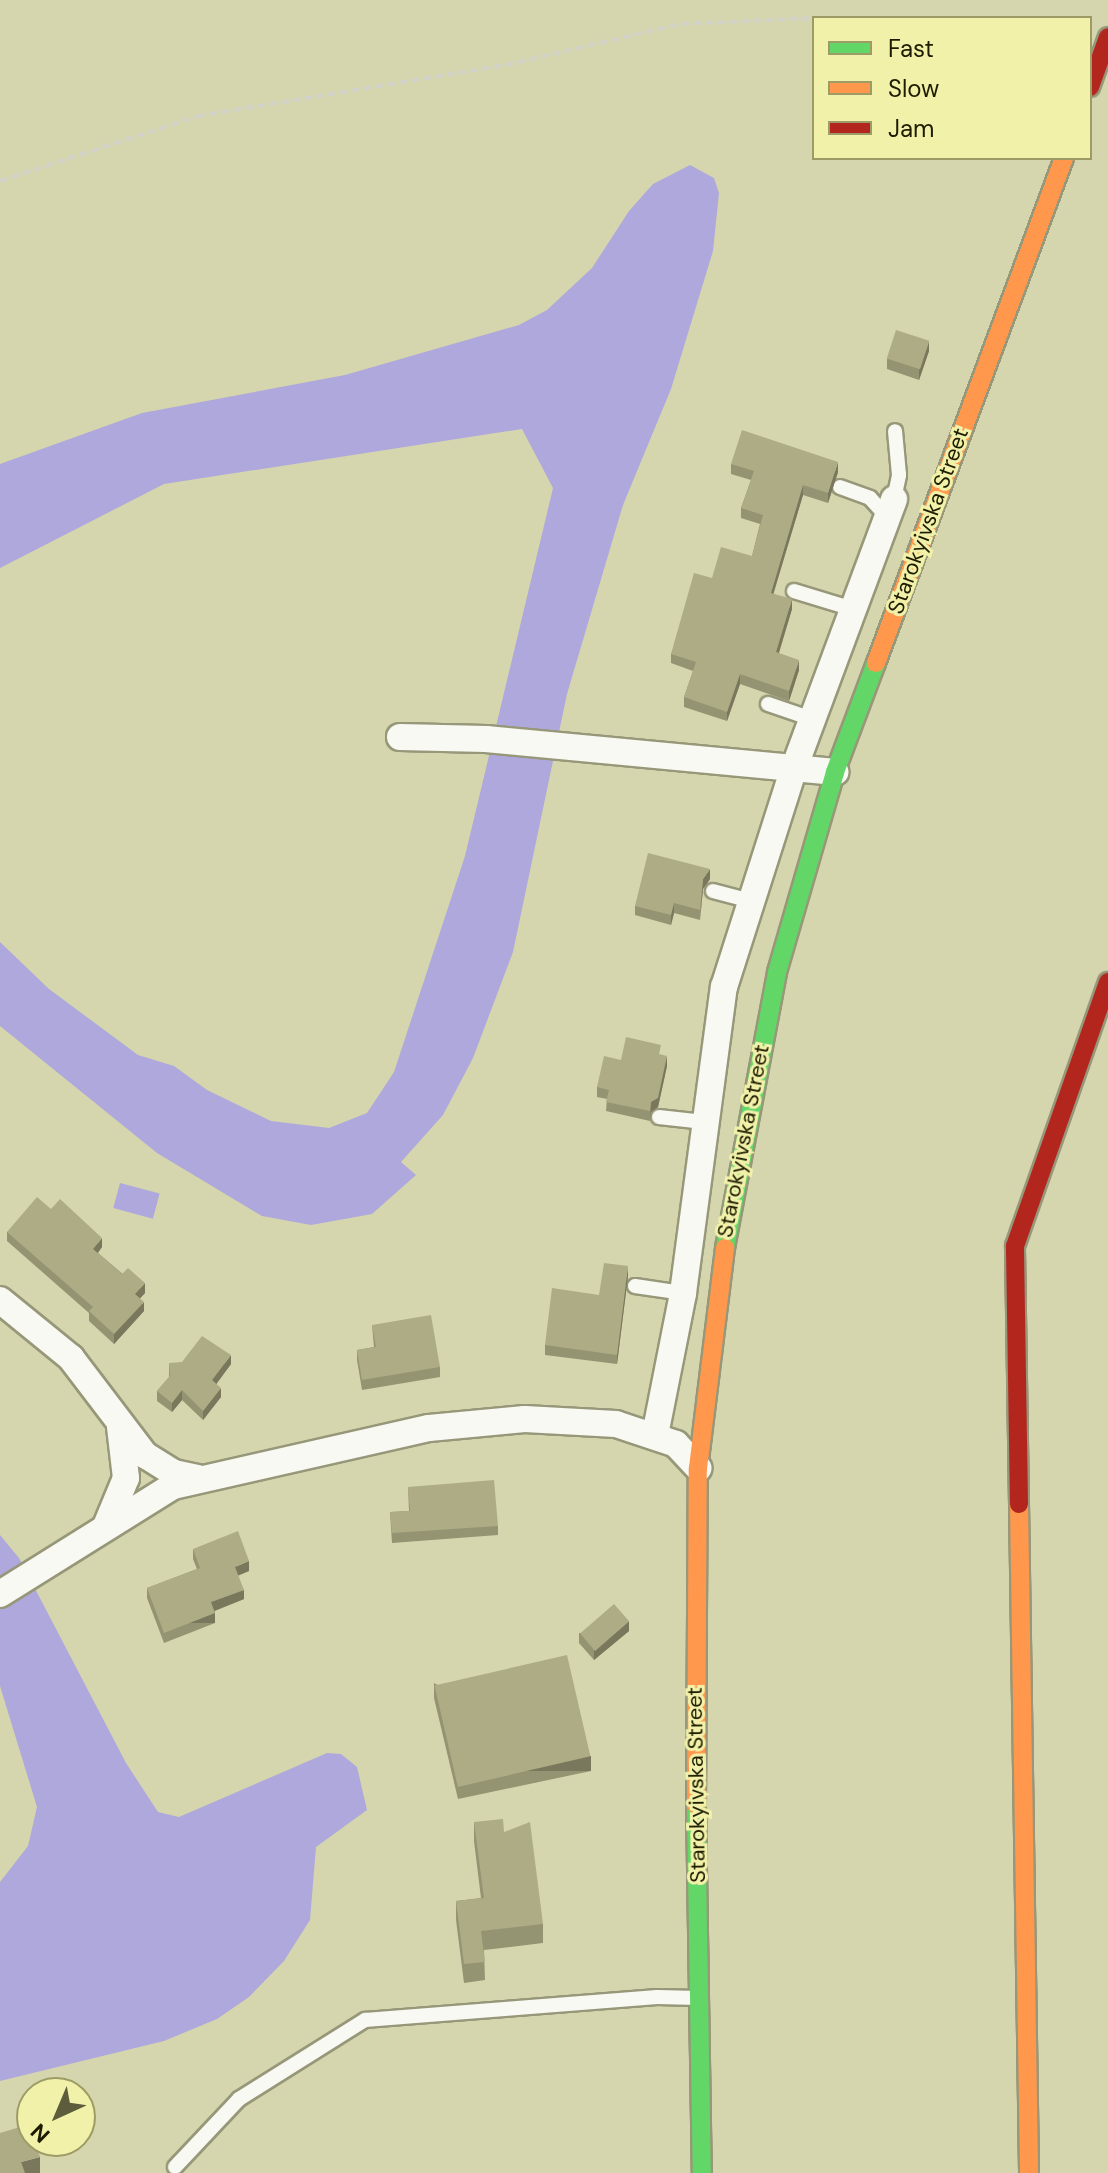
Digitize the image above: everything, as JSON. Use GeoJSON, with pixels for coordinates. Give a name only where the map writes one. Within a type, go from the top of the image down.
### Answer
{"type":"FeatureCollection","features":[{"type":"Feature","properties":{"kind":"street"},"geometry":{"type":"LineString","coordinates":[[1092,81],[1108,37]]}},
{"type":"Feature","properties":{"kind":"street","name":"Starokyivska Street"},"geometry":{"type":"LineString","coordinates":[[702,2173],[694,1660],[698,1468],[715,1302],[743,1134],[777,972],[835,772],[1063,160]]}},
{"type":"Feature","properties":{"kind":"street"},"geometry":{"type":"LineString","coordinates":[[655,1435],[683,1293],[719,1008],[755,902],[793,771],[815,720],[891,509]]}},
{"type":"Feature","properties":{"kind":"street"},"geometry":{"type":"LineString","coordinates":[[400,737],[449,737],[599,748],[793,771],[813,766],[835,772]]}},
{"type":"Feature","properties":{"kind":"street"},"geometry":{"type":"LineString","coordinates":[[1029,2173],[1015,1246],[1108,982]]}},
{"type":"Feature","properties":{"kind":"street"},"geometry":{"type":"LineString","coordinates":[[0,1300],[71,1358],[119,1425],[145,1455],[174,1473],[203,1478],[240,1474]]}},
{"type":"Feature","properties":{"kind":"street"},"geometry":{"type":"LineString","coordinates":[[0,1594],[173,1486],[475,1421],[616,1424],[676,1444],[698,1468]]}},
{"type":"Feature","properties":{"kind":"street"},"geometry":{"type":"LineString","coordinates":[[106,1526],[126,1478],[119,1425]]}},
{"type":"Feature","properties":{"kind":"lane"},"geometry":{"type":"LineString","coordinates":[[840,487],[891,509],[899,475],[895,431]]}},
{"type":"Feature","properties":{"kind":"lane"},"geometry":{"type":"LineString","coordinates":[[794,591],[856,610]]}},
{"type":"Feature","properties":{"kind":"lane"},"geometry":{"type":"LineString","coordinates":[[768,704],[815,720]]}},
{"type":"Feature","properties":{"kind":"lane"},"geometry":{"type":"LineString","coordinates":[[713,891],[755,902]]}},
{"type":"Feature","properties":{"kind":"lane"},"geometry":{"type":"LineString","coordinates":[[659,1117],[704,1122]]}},
{"type":"Feature","properties":{"kind":"lane"},"geometry":{"type":"LineString","coordinates":[[635,1286],[683,1293]]}},
{"type":"Feature","properties":{"kind":"lane"},"geometry":{"type":"LineString","coordinates":[[175,2167],[239,2099],[365,2020],[657,1997],[699,1998]]}},
{"type":"Feature","properties":{"kind":"path"},"geometry":{"type":"LineString","coordinates":[[0,181],[198,116],[506,65],[681,24],[812,18]]}},
{"type":"Feature","properties":{"kind":"shaded area"},"geometry":{"type":"Polygon","coordinates":[[[690,165],[714,178],[719,193],[713,251],[671,389],[623,505],[567,694],[513,952],[473,1058],[443,1115],[401,1162],[416,1175],[372,1214],[311,1225],[262,1216],[157,1153],[0,1026],[0,942],[49,989],[138,1055],[174,1066],[207,1090],[271,1121],[329,1128],[367,1113],[394,1072],[465,856],[553,488],[522,429],[164,484],[0,568],[0,464],[142,413],[345,375],[519,325],[547,310],[592,268],[629,211],[653,184],[690,165]]]}},
{"type":"Feature","properties":{"kind":"shaded area"},"geometry":{"type":"Polygon","coordinates":[[[120,1183],[160,1194],[153,1219],[113,1208],[120,1183]]]}},
{"type":"Feature","properties":{"kind":"shaded area"},"geometry":{"type":"Polygon","coordinates":[[[0,1535],[19,1558],[126,1763],[158,1812],[179,1817],[327,1753],[341,1754],[357,1767],[367,1810],[316,1847],[310,1920],[284,1961],[249,1997],[217,2019],[164,2041],[0,2081],[0,1882],[28,1846],[37,1807],[0,1686],[0,1535]]]}},
{"type":"Feature","properties":{"kind":"building"},"geometry":{"type":"Polygon","coordinates":[[[896,330],[929,341],[920,369],[887,359],[896,330]]]}},
{"type":"Feature","properties":{"kind":"building"},"geometry":{"type":"Polygon","coordinates":[[[742,430],[838,462],[828,493],[803,485],[771,593],[792,599],[776,652],[799,660],[789,691],[740,674],[727,712],[684,697],[696,662],[671,654],[694,573],[712,578],[721,547],[752,556],[763,515],[741,508],[754,471],[731,464],[742,430]]]}},
{"type":"Feature","properties":{"kind":"building"},"geometry":{"type":"Polygon","coordinates":[[[648,853],[710,869],[703,879],[700,910],[674,903],[671,915],[635,906],[648,853]]]}},
{"type":"Feature","properties":{"kind":"building"},"geometry":{"type":"Polygon","coordinates":[[[626,1037],[661,1045],[659,1054],[667,1056],[658,1098],[651,1102],[650,1111],[606,1102],[609,1090],[597,1087],[604,1056],[621,1060],[626,1037]]]}},
{"type":"Feature","properties":{"kind":"building"},"geometry":{"type":"Polygon","coordinates":[[[37,1197],[51,1209],[60,1199],[102,1238],[93,1249],[122,1274],[128,1268],[145,1283],[135,1294],[144,1302],[114,1334],[89,1311],[93,1307],[7,1232],[37,1197]]]}},
{"type":"Feature","properties":{"kind":"building"},"geometry":{"type":"Polygon","coordinates":[[[604,1263],[628,1266],[617,1355],[545,1345],[552,1288],[599,1295],[604,1263]]]}},
{"type":"Feature","properties":{"kind":"building"},"geometry":{"type":"Polygon","coordinates":[[[431,1315],[440,1367],[362,1380],[357,1350],[376,1347],[372,1325],[431,1315]]]}},
{"type":"Feature","properties":{"kind":"building"},"geometry":{"type":"Polygon","coordinates":[[[202,1336],[231,1355],[212,1380],[221,1388],[203,1411],[182,1390],[172,1403],[157,1391],[170,1376],[169,1363],[182,1362],[202,1336]]]}},
{"type":"Feature","properties":{"kind":"building"},"geometry":{"type":"Polygon","coordinates":[[[494,1480],[498,1526],[392,1533],[390,1512],[410,1511],[408,1487],[494,1480]]]}},
{"type":"Feature","properties":{"kind":"building"},"geometry":{"type":"Polygon","coordinates":[[[238,1531],[249,1561],[235,1567],[244,1590],[211,1602],[215,1613],[164,1633],[147,1588],[200,1568],[193,1549],[238,1531]]]}},
{"type":"Feature","properties":{"kind":"building"},"geometry":{"type":"Polygon","coordinates":[[[614,1604],[629,1621],[595,1651],[580,1634],[614,1604]]]}},
{"type":"Feature","properties":{"kind":"building"},"geometry":{"type":"Polygon","coordinates":[[[567,1655],[590,1756],[458,1787],[434,1686],[567,1655]]]}},
{"type":"Feature","properties":{"kind":"building"},"geometry":{"type":"Polygon","coordinates":[[[503,1819],[504,1832],[530,1822],[543,1924],[481,1931],[485,1962],[464,1964],[456,1901],[484,1898],[474,1822],[503,1819]]]}},
{"type":"Feature","properties":{"kind":"building"},"geometry":{"type":"Polygon","coordinates":[[[16,2128],[16,2157],[40,2157],[21,2162],[25,2173],[0,2173],[0,2133],[16,2128]]]}},
{"type":"Feature","properties":{"kind":"traffic: fast"},"geometry":{"type":"LineString","coordinates":[[725,1248],[777,972],[835,772],[876,663]]}},
{"type":"Feature","properties":{"kind":"traffic: fast"},"geometry":{"type":"LineString","coordinates":[[696,1805],[702,2173]]}},
{"type":"Feature","properties":{"kind":"traffic: slow"},"geometry":{"type":"LineString","coordinates":[[876,663],[1063,160]]}},
{"type":"Feature","properties":{"kind":"traffic: slow"},"geometry":{"type":"LineString","coordinates":[[696,1805],[698,1468],[725,1248]]}},
{"type":"Feature","properties":{"kind":"traffic: slow"},"geometry":{"type":"LineString","coordinates":[[1019,1504],[1029,2173]]}},
{"type":"Feature","properties":{"kind":"traffic: jam"},"geometry":{"type":"LineString","coordinates":[[1092,81],[1108,37]]}},
{"type":"Feature","properties":{"kind":"traffic: jam"},"geometry":{"type":"LineString","coordinates":[[1019,1504],[1015,1246],[1108,982]]}}]}
